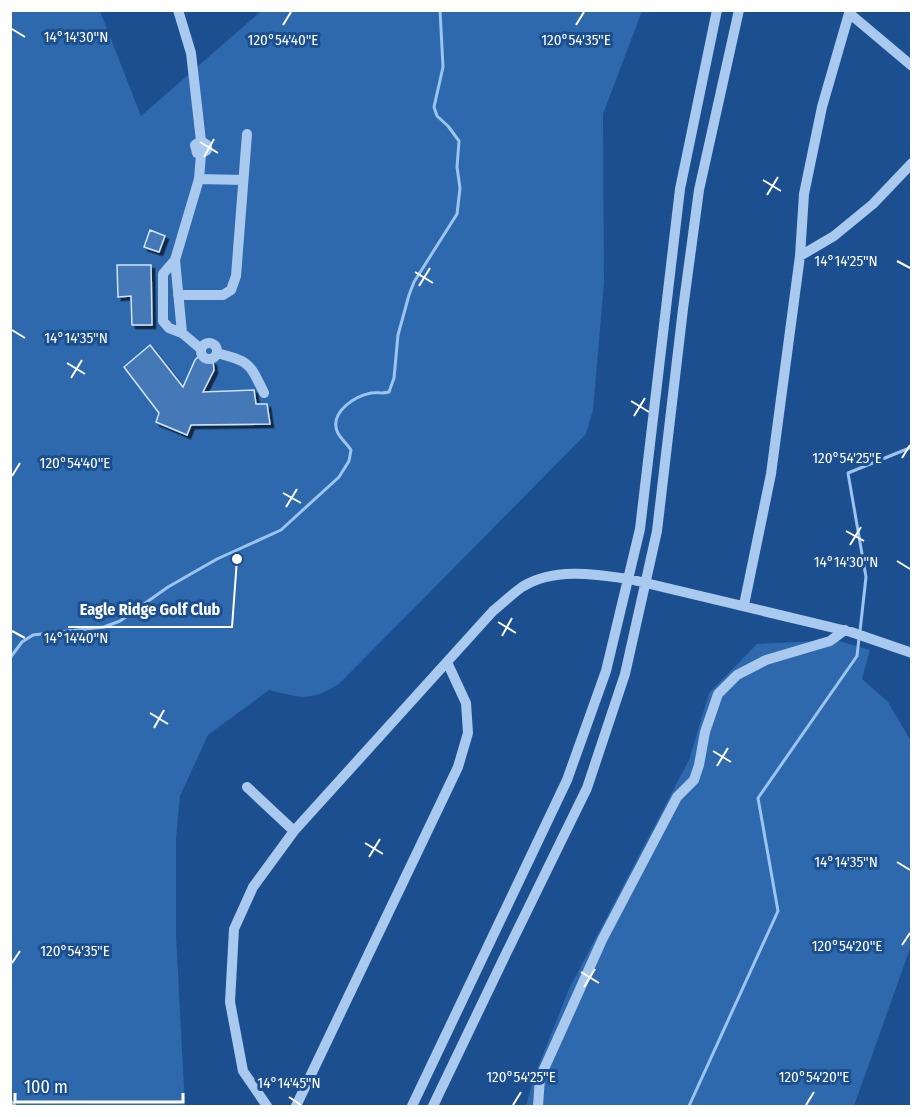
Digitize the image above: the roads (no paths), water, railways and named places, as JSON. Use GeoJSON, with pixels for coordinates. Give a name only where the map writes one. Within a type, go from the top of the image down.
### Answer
{"type":"FeatureCollection","features":[{"type":"Feature","properties":{"kind":"street"},"geometry":{"type":"LineString","coordinates":[[178,10],[191,53],[201,141],[197,142],[195,149],[201,154],[199,179],[175,260],[182,333]]}},
{"type":"Feature","properties":{"kind":"street"},"geometry":{"type":"LineString","coordinates":[[412,1107],[567,780],[606,671],[640,529],[680,189],[717,10]]}},
{"type":"Feature","properties":{"kind":"street"},"geometry":{"type":"LineString","coordinates":[[433,1107],[587,788],[625,674],[657,531],[699,190],[739,10]]}},
{"type":"Feature","properties":{"kind":"street"},"geometry":{"type":"LineString","coordinates":[[744,605],[771,474],[800,256],[804,194],[822,107],[850,12],[912,66]]}},
{"type":"Feature","properties":{"kind":"street"},"geometry":{"type":"LineString","coordinates":[[178,295],[223,295],[231,290],[236,276],[247,134]]}},
{"type":"Feature","properties":{"kind":"street"},"geometry":{"type":"LineString","coordinates":[[800,256],[834,236],[873,204],[912,163]]}},
{"type":"Feature","properties":{"kind":"street"},"geometry":{"type":"LineString","coordinates":[[199,179],[243,180]]}},
{"type":"Feature","properties":{"kind":"street"},"geometry":{"type":"LineString","coordinates":[[175,260],[163,274],[162,321],[169,328],[182,333],[201,349],[207,343],[211,343],[217,349],[217,353],[247,363],[264,393]]}},
{"type":"Feature","properties":{"kind":"street"},"geometry":{"type":"LineString","coordinates":[[267,1107],[243,1071],[230,1002],[234,929],[253,887],[294,831],[493,611],[524,586],[554,575],[594,574],[647,582],[848,631],[912,653]]}},
{"type":"Feature","properties":{"kind":"street"},"geometry":{"type":"LineString","coordinates":[[538,1107],[540,1077],[602,940],[677,797],[694,780],[705,732],[718,694],[737,675],[766,660],[830,641],[848,631]]}},
{"type":"Feature","properties":{"kind":"street"},"geometry":{"type":"LineString","coordinates":[[296,1107],[458,766],[468,734],[466,703],[447,662]]}},
{"type":"Feature","properties":{"kind":"street"},"geometry":{"type":"LineString","coordinates":[[247,787],[294,831]]}},
{"type":"Feature","properties":{"kind":"waterway"},"geometry":{"type":"LineString","coordinates":[[10,658],[22,642],[33,635],[104,627],[120,621],[168,587],[217,559],[281,530],[339,477],[349,461],[351,450],[339,436],[337,417],[351,401],[371,393],[389,392],[394,378],[398,335],[409,295],[414,282],[457,214],[460,188],[457,167],[459,141],[437,116],[434,107],[443,67],[440,10]]}},
{"type":"Feature","properties":{"kind":"waterway"},"geometry":{"type":"LineString","coordinates":[[860,631],[866,577],[848,473],[912,447]]}},
{"type":"Feature","properties":{"kind":"waterway"},"geometry":{"type":"LineString","coordinates":[[689,1106],[778,911],[758,798],[857,656],[859,638]]}},
{"type":"Feature","properties":{"kind":"waterway"},"geometry":{"type":"LineString","coordinates":[[10,1056],[10,1063]]}},
{"type":"Feature","properties":{"kind":"waterway"},"geometry":{"type":"LineString","coordinates":[[10,1100],[15,1106]]}},
{"type":"Feature","properties":{"kind":"place","name":"Eagle Ridge Golf Club"},"geometry":{"type":"Point","coordinates":[237,559]}}]}
